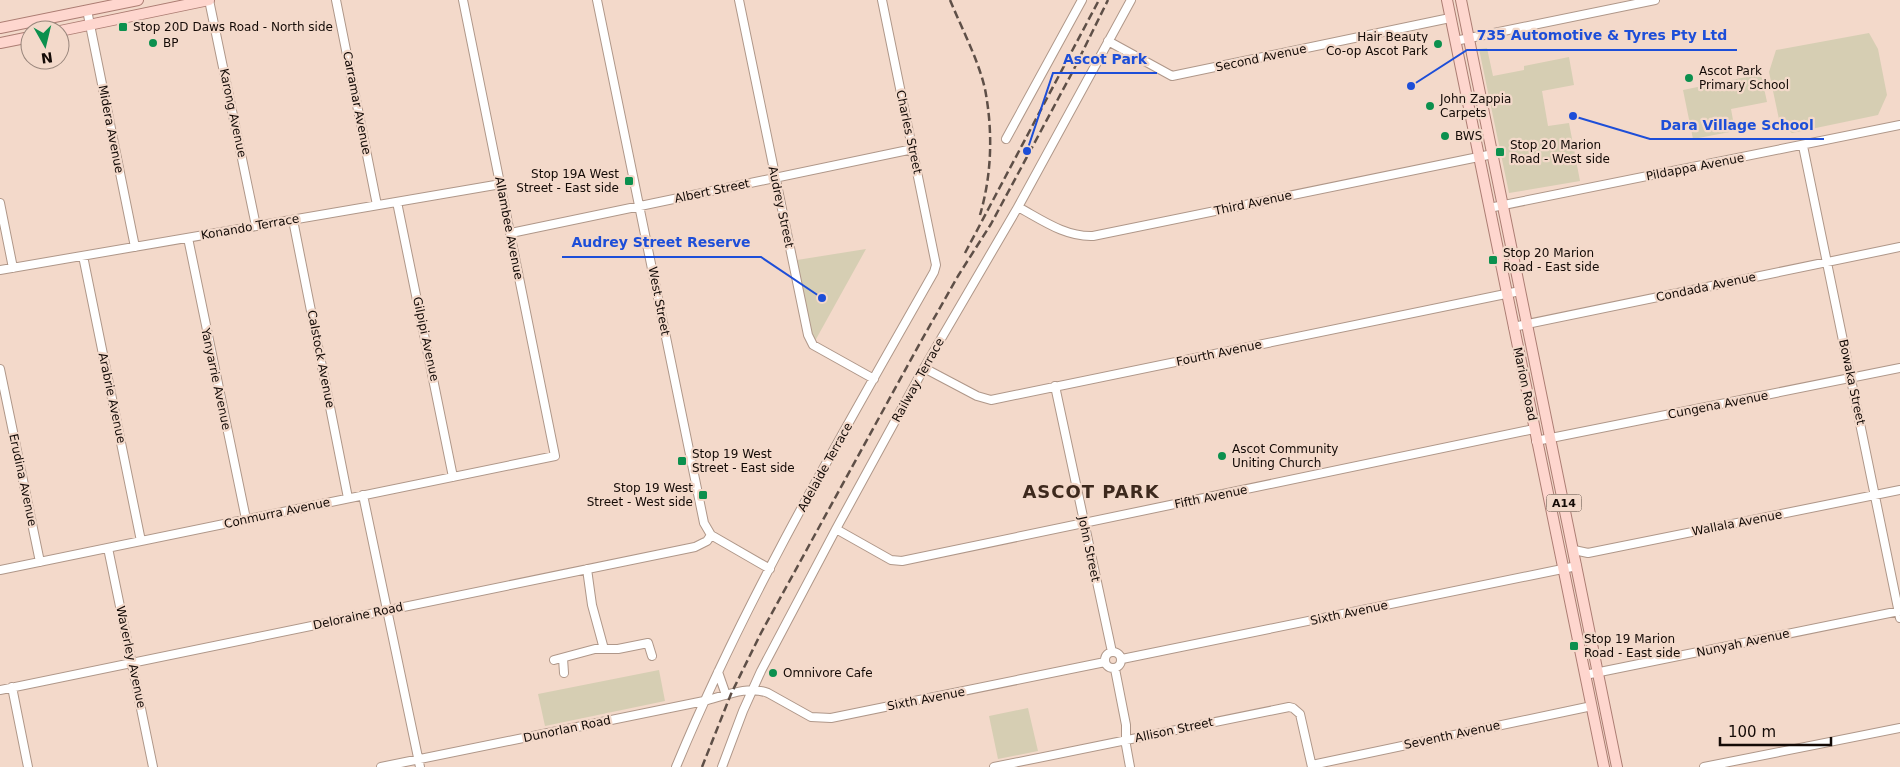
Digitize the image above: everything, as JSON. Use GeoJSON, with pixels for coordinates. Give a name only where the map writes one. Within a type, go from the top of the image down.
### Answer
{"type":"FeatureCollection","features":[{"type":"Feature","properties":{"kind":"main road"},"geometry":{"type":"LineString","coordinates":[[0,28],[138,0]]}},
{"type":"Feature","properties":{"kind":"main road"},"geometry":{"type":"LineString","coordinates":[[70,28],[166,4],[209,0]]}},
{"type":"Feature","properties":{"kind":"main road","name":"Marion Road"},"geometry":{"type":"LineString","coordinates":[[1447,0],[1604,767]]}},
{"type":"Feature","properties":{"kind":"main road","name":"Marion Road"},"geometry":{"type":"LineString","coordinates":[[1461,0],[1617,767]]}},
{"type":"Feature","properties":{"kind":"main road"},"geometry":{"type":"LineString","coordinates":[[0,43],[20,39]]}},
{"type":"Feature","properties":{"kind":"street","name":"Karong Avenue"},"geometry":{"type":"LineString","coordinates":[[209,0],[256,226]]}},
{"type":"Feature","properties":{"kind":"street","name":"Carramar Avenue"},"geometry":{"type":"LineString","coordinates":[[336,0],[377,205]]}},
{"type":"Feature","properties":{"kind":"street","name":"Allambee Avenue"},"geometry":{"type":"LineString","coordinates":[[462,0],[555,456]]}},
{"type":"Feature","properties":{"kind":"street","name":"West Street"},"geometry":{"type":"LineString","coordinates":[[596,0],[702,514],[711,535]]}},
{"type":"Feature","properties":{"kind":"street","name":"Audrey Street"},"geometry":{"type":"LineString","coordinates":[[739,0],[808,335],[813,344],[874,380]]}},
{"type":"Feature","properties":{"kind":"street","name":"Charles Street"},"geometry":{"type":"LineString","coordinates":[[882,0],[936,264]]}},
{"type":"Feature","properties":{"kind":"street","name":"Railway Terrace"},"geometry":{"type":"LineString","coordinates":[[722,767],[752,690],[836,530],[924,368],[1018,207],[1131,0]]}},
{"type":"Feature","properties":{"kind":"street"},"geometry":{"type":"LineString","coordinates":[[1455,41],[1629,3],[1655,0]]}},
{"type":"Feature","properties":{"kind":"street"},"geometry":{"type":"LineString","coordinates":[[1006,139],[1081,1]]}},
{"type":"Feature","properties":{"kind":"street","name":"Midera Avenue"},"geometry":{"type":"LineString","coordinates":[[87,10],[135,247]]}},
{"type":"Feature","properties":{"kind":"street","name":"Second Avenue"},"geometry":{"type":"LineString","coordinates":[[1108,41],[1172,76],[1450,18]]}},
{"type":"Feature","properties":{"kind":"street","name":"Pildappa Avenue"},"geometry":{"type":"LineString","coordinates":[[1489,208],[1900,125]]}},
{"type":"Feature","properties":{"kind":"street","name":"Bowaka Street"},"geometry":{"type":"LineString","coordinates":[[1803,146],[1900,613]]}},
{"type":"Feature","properties":{"kind":"street","name":"Albert Street"},"geometry":{"type":"LineString","coordinates":[[510,233],[913,149]]}},
{"type":"Feature","properties":{"kind":"street","name":"Third Avenue"},"geometry":{"type":"LineString","coordinates":[[1018,207],[1066,233],[1079,237],[1093,236],[1493,154]]}},
{"type":"Feature","properties":{"kind":"street","name":"Konando Terrace"},"geometry":{"type":"LineString","coordinates":[[0,270],[500,184]]}},
{"type":"Feature","properties":{"kind":"street","name":"Gilpipi Avenue"},"geometry":{"type":"LineString","coordinates":[[398,202],[453,477]]}},
{"type":"Feature","properties":{"kind":"street"},"geometry":{"type":"LineString","coordinates":[[0,203],[13,268]]}},
{"type":"Feature","properties":{"kind":"street","name":"Calstock Avenue"},"geometry":{"type":"LineString","coordinates":[[293,220],[348,498]]}},
{"type":"Feature","properties":{"kind":"street","name":"Yanyarrie Avenue"},"geometry":{"type":"LineString","coordinates":[[188,238],[246,519]]}},
{"type":"Feature","properties":{"kind":"street","name":"Condada Avenue"},"geometry":{"type":"LineString","coordinates":[[1513,326],[1900,248]]}},
{"type":"Feature","properties":{"kind":"street","name":"Arabrie Avenue"},"geometry":{"type":"LineString","coordinates":[[83,256],[141,541]]}},
{"type":"Feature","properties":{"kind":"street","name":"Adelaide Terrace"},"geometry":{"type":"LineString","coordinates":[[676,767],[704,701],[770,569],[934,272],[936,264]]}},
{"type":"Feature","properties":{"kind":"street","name":"Fourth Avenue"},"geometry":{"type":"LineString","coordinates":[[924,368],[977,396],[991,400],[1520,291]]}},
{"type":"Feature","properties":{"kind":"street","name":"Cungena Avenue"},"geometry":{"type":"LineString","coordinates":[[1536,442],[1900,368]]}},
{"type":"Feature","properties":{"kind":"street","name":"Erudina Avenue"},"geometry":{"type":"LineString","coordinates":[[0,369],[40,562]]}},
{"type":"Feature","properties":{"kind":"street","name":"John Street"},"geometry":{"type":"LineString","coordinates":[[1055,386],[1112,652]]}},
{"type":"Feature","properties":{"kind":"street","name":"Fifth Avenue"},"geometry":{"type":"LineString","coordinates":[[836,530],[891,560],[902,561],[1534,429]]}},
{"type":"Feature","properties":{"kind":"street","name":"Conmurra Avenue"},"geometry":{"type":"LineString","coordinates":[[0,570],[555,456]]}},
{"type":"Feature","properties":{"kind":"street","name":"Wallala Avenue"},"geometry":{"type":"LineString","coordinates":[[1574,550],[1588,553],[1900,490]]}},
{"type":"Feature","properties":{"kind":"street"},"geometry":{"type":"LineString","coordinates":[[363,495],[419,763]]}},
{"type":"Feature","properties":{"kind":"street"},"geometry":{"type":"LineString","coordinates":[[711,535],[770,569]]}},
{"type":"Feature","properties":{"kind":"street","name":"Deloraine Road"},"geometry":{"type":"LineString","coordinates":[[0,690],[695,547],[707,541],[711,535]]}},
{"type":"Feature","properties":{"kind":"street","name":"Waverley Avenue"},"geometry":{"type":"LineString","coordinates":[[108,548],[153,767]]}},
{"type":"Feature","properties":{"kind":"street","name":"Sixth Avenue"},"geometry":{"type":"LineString","coordinates":[[1122,659],[1577,566]]}},
{"type":"Feature","properties":{"kind":"street"},"geometry":{"type":"LineString","coordinates":[[587,569],[593,609],[604,649]]}},
{"type":"Feature","properties":{"kind":"street","name":"Nunyah Avenue"},"geometry":{"type":"LineString","coordinates":[[1585,675],[1900,613]]}},
{"type":"Feature","properties":{"kind":"street"},"geometry":{"type":"LineString","coordinates":[[554,660],[578,652],[648,643],[652,656]]}},
{"type":"Feature","properties":{"kind":"street"},"geometry":{"type":"LineString","coordinates":[[1112,652],[1118,654],[1122,659],[1121,664],[1115,669],[1108,667],[1105,662],[1106,656],[1112,652]]}},
{"type":"Feature","properties":{"kind":"street"},"geometry":{"type":"LineString","coordinates":[[563,658],[564,673]]}},
{"type":"Feature","properties":{"kind":"street","name":"Sixth Avenue"},"geometry":{"type":"LineString","coordinates":[[752,690],[768,693],[811,717],[831,718],[1105,662]]}},
{"type":"Feature","properties":{"kind":"street"},"geometry":{"type":"LineString","coordinates":[[1115,669],[1126,725],[1130,767]]}},
{"type":"Feature","properties":{"kind":"street"},"geometry":{"type":"LineString","coordinates":[[718,672],[726,695]]}},
{"type":"Feature","properties":{"kind":"street"},"geometry":{"type":"LineString","coordinates":[[12,687],[28,767]]}},
{"type":"Feature","properties":{"kind":"street","name":"Dunorlan Road"},"geometry":{"type":"LineString","coordinates":[[381,767],[419,763],[752,690]]}},
{"type":"Feature","properties":{"kind":"street","name":"Seventh Avenue"},"geometry":{"type":"LineString","coordinates":[[1312,766],[1592,706]]}},
{"type":"Feature","properties":{"kind":"street","name":"Allison Street"},"geometry":{"type":"LineString","coordinates":[[994,767],[1289,707],[1300,714],[1312,766]]}},
{"type":"Feature","properties":{"kind":"street"},"geometry":{"type":"LineString","coordinates":[[1704,767],[1727,765],[1900,728]]}},
{"type":"Feature","properties":{"kind":"shaded area"},"geometry":{"type":"Polygon","coordinates":[[[1869,33],[1878,49],[1887,95],[1878,115],[1792,133],[1780,124],[1769,72],[1776,50],[1869,33]]]}},
{"type":"Feature","properties":{"kind":"shaded area"},"geometry":{"type":"Polygon","coordinates":[[[1487,48],[1493,76],[1524,70],[1524,66],[1569,57],[1574,85],[1542,91],[1548,126],[1569,123],[1580,181],[1509,193],[1479,49],[1487,48]]]}},
{"type":"Feature","properties":{"kind":"shaded area"},"geometry":{"type":"Polygon","coordinates":[[[1761,74],[1767,102],[1731,109],[1735,131],[1693,139],[1683,90],[1761,74]]]}},
{"type":"Feature","properties":{"kind":"shaded area"},"geometry":{"type":"Polygon","coordinates":[[[866,249],[815,341],[811,335],[797,260],[866,249]]]}},
{"type":"Feature","properties":{"kind":"shaded area"},"geometry":{"type":"Polygon","coordinates":[[[659,670],[665,701],[545,726],[538,694],[659,670]]]}},
{"type":"Feature","properties":{"kind":"shaded area"},"geometry":{"type":"Polygon","coordinates":[[[1028,708],[1038,751],[998,759],[989,716],[1028,708]]]}},
{"type":"Feature","properties":{"kind":"railway"},"geometry":{"type":"LineString","coordinates":[[950,0],[978,67],[988,105],[989,168],[980,215]]}},
{"type":"Feature","properties":{"kind":"railway"},"geometry":{"type":"LineString","coordinates":[[965,253],[1099,0]]}},
{"type":"Feature","properties":{"kind":"railway"},"geometry":{"type":"LineString","coordinates":[[702,767],[731,694],[761,633],[920,343],[958,276],[991,224],[1073,71],[1108,0]]}},
{"type":"Feature","properties":{"kind":"place","name":"Stop 20D Daws Road - North side"},"geometry":{"type":"Point","coordinates":[123,27]}},
{"type":"Feature","properties":{"kind":"place","name":"BP"},"geometry":{"type":"Point","coordinates":[153,43]}},
{"type":"Feature","properties":{"kind":"place","name":"Hair Beauty Co-op Ascot Park"},"geometry":{"type":"Point","coordinates":[1438,44]}},
{"type":"Feature","properties":{"kind":"place","name":"Ascot Park Primary School"},"geometry":{"type":"Point","coordinates":[1689,78]}},
{"type":"Feature","properties":{"kind":"place","name":"735 Automotive & Tyres Pty Ltd"},"geometry":{"type":"Point","coordinates":[1411,86]}},
{"type":"Feature","properties":{"kind":"place","name":"John Zappia Carpets"},"geometry":{"type":"Point","coordinates":[1430,106]}},
{"type":"Feature","properties":{"kind":"place","name":"Dara Village School"},"geometry":{"type":"Point","coordinates":[1573,116]}},
{"type":"Feature","properties":{"kind":"place","name":"BWS"},"geometry":{"type":"Point","coordinates":[1445,136]}},
{"type":"Feature","properties":{"kind":"place","name":"Ascot Park"},"geometry":{"type":"Point","coordinates":[1027,151]}},
{"type":"Feature","properties":{"kind":"place","name":"Stop 20 Marion Road - West side"},"geometry":{"type":"Point","coordinates":[1500,152]}},
{"type":"Feature","properties":{"kind":"place","name":"Stop 19A West Street - East side"},"geometry":{"type":"Point","coordinates":[629,181]}},
{"type":"Feature","properties":{"kind":"place","name":"Stop 20 Marion Road - East side"},"geometry":{"type":"Point","coordinates":[1493,260]}},
{"type":"Feature","properties":{"kind":"place","name":"Audrey Street Reserve"},"geometry":{"type":"Point","coordinates":[822,298]}},
{"type":"Feature","properties":{"kind":"place","name":"Ascot Community Uniting Church"},"geometry":{"type":"Point","coordinates":[1222,456]}},
{"type":"Feature","properties":{"kind":"place","name":"Stop 19 West Street - East side"},"geometry":{"type":"Point","coordinates":[682,461]}},
{"type":"Feature","properties":{"kind":"place","name":"Stop 19 West Street - West side"},"geometry":{"type":"Point","coordinates":[703,495]}},
{"type":"Feature","properties":{"kind":"place","name":"Stop 19 Marion Road - East side"},"geometry":{"type":"Point","coordinates":[1574,646]}},
{"type":"Feature","properties":{"kind":"place","name":"Omnivore Cafe"},"geometry":{"type":"Point","coordinates":[773,673]}},
{"type":"Feature","properties":{"kind":"district","name":"ASCOT PARK"},"geometry":{"type":"Point","coordinates":[1091,492]}}]}
